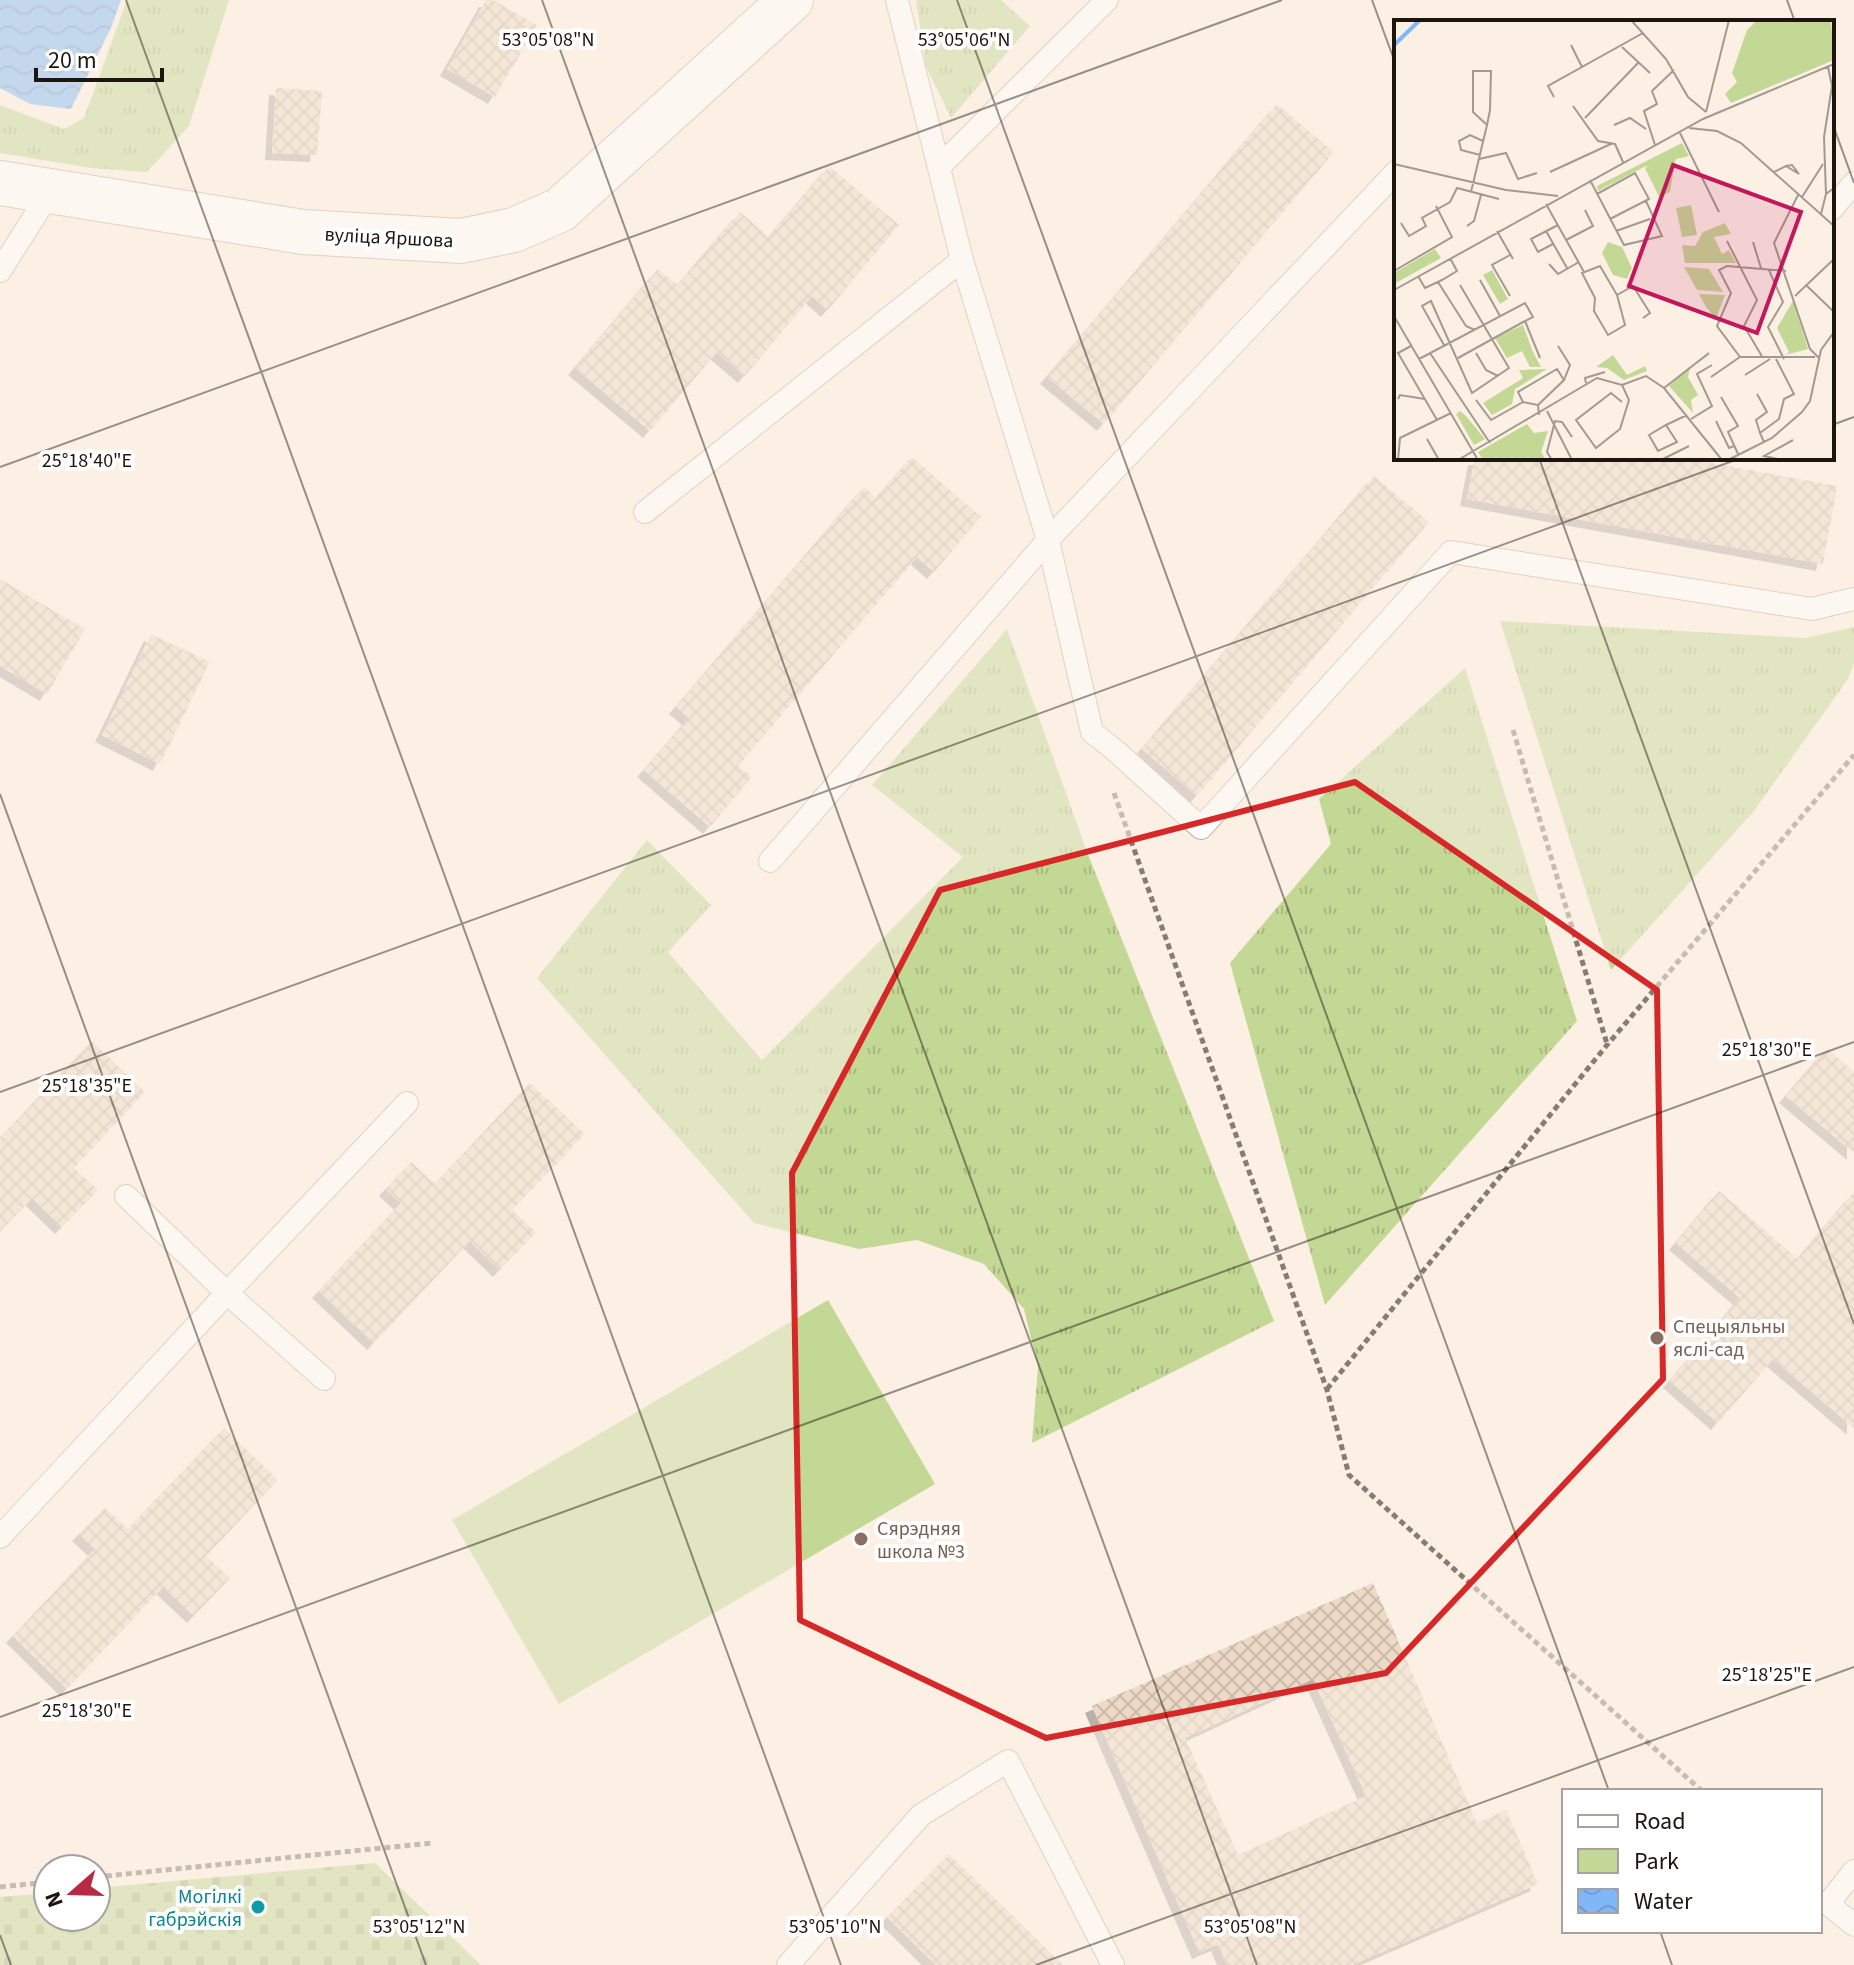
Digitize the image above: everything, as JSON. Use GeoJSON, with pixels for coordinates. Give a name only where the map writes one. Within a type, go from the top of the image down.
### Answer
{"type":"FeatureCollection","features":[{"type":"Feature","properties":{"kind":"street","name":"вуліца Яршова"},"geometry":{"type":"LineString","coordinates":[[0,183],[303,232],[461,241],[514,230],[560,210],[791,0]]}},
{"type":"Feature","properties":{"kind":"lane"},"geometry":{"type":"LineString","coordinates":[[897,0],[962,260],[1048,540],[1092,732],[1201,828],[1451,552],[1812,609],[1854,599]]}},
{"type":"Feature","properties":{"kind":"lane"},"geometry":{"type":"LineString","coordinates":[[940,166],[1107,0]]}},
{"type":"Feature","properties":{"kind":"lane"},"geometry":{"type":"LineString","coordinates":[[770,861],[1048,540],[1394,174]]}},
{"type":"Feature","properties":{"kind":"lane"},"geometry":{"type":"LineString","coordinates":[[1834,207],[1854,183]]}},
{"type":"Feature","properties":{"kind":"lane"},"geometry":{"type":"LineString","coordinates":[[0,271],[50,192]]}},
{"type":"Feature","properties":{"kind":"lane"},"geometry":{"type":"LineString","coordinates":[[645,512],[962,260]]}},
{"type":"Feature","properties":{"kind":"lane"},"geometry":{"type":"LineString","coordinates":[[0,1537],[407,1103]]}},
{"type":"Feature","properties":{"kind":"lane"},"geometry":{"type":"LineString","coordinates":[[126,1196],[227,1293],[324,1379]]}},
{"type":"Feature","properties":{"kind":"lane"},"geometry":{"type":"LineString","coordinates":[[788,1965],[921,1815],[1008,1761],[1113,1965]]}},
{"type":"Feature","properties":{"kind":"lane"},"geometry":{"type":"LineString","coordinates":[[1854,1871],[1828,1904],[1854,1925]]}},
{"type":"Feature","properties":{"kind":"path"},"geometry":{"type":"LineString","coordinates":[[1513,730],[1607,1045]]}},
{"type":"Feature","properties":{"kind":"path"},"geometry":{"type":"LineString","coordinates":[[1092,732],[1327,1390],[1349,1475],[1700,1789]]}},
{"type":"Feature","properties":{"kind":"path"},"geometry":{"type":"LineString","coordinates":[[1327,1390],[1607,1045],[1854,755]]}},
{"type":"Feature","properties":{"kind":"path"},"geometry":{"type":"LineString","coordinates":[[112,1875],[432,1843]]}},
{"type":"Feature","properties":{"kind":"path"},"geometry":{"type":"LineString","coordinates":[[0,1887],[32,1884]]}},
{"type":"Feature","properties":{"kind":"highlighted area"},"geometry":{"type":"Polygon","coordinates":[[[1355,782],[1657,990],[1663,1379],[1386,1673],[1046,1738],[800,1620],[792,1173],[940,890],[1355,782]]]}},
{"type":"Feature","properties":{"kind":"green space"},"geometry":{"type":"Polygon","coordinates":[[[127,0],[229,0],[189,126],[147,172],[91,168],[0,153],[0,105],[64,129],[84,118],[127,0]]]}},
{"type":"Feature","properties":{"kind":"green space"},"geometry":{"type":"Polygon","coordinates":[[[916,0],[1001,0],[1030,26],[951,118],[926,67],[916,0]]]}},
{"type":"Feature","properties":{"kind":"green space"},"geometry":{"type":"Polygon","coordinates":[[[1500,621],[1806,638],[1854,627],[1854,662],[1848,679],[1754,811],[1611,970],[1500,621]]]}},
{"type":"Feature","properties":{"kind":"green space"},"geometry":{"type":"Polygon","coordinates":[[[1007,629],[1089,857],[1274,1321],[1032,1443],[1038,1367],[1024,1309],[984,1264],[917,1240],[859,1249],[754,1223],[537,978],[647,840],[711,905],[668,952],[762,1060],[963,857],[872,785],[1007,629]]]}},
{"type":"Feature","properties":{"kind":"green space"},"geometry":{"type":"Polygon","coordinates":[[[1465,668],[1577,1021],[1325,1305],[1230,963],[1331,844],[1319,799],[1465,668]]]}},
{"type":"Feature","properties":{"kind":"green space"},"geometry":{"type":"Polygon","coordinates":[[[828,1300],[935,1484],[559,1704],[452,1520],[828,1300]]]}},
{"type":"Feature","properties":{"kind":"green space","name":"Могілкі габрэйскія"},"geometry":{"type":"Polygon","coordinates":[[[375,1863],[481,1965],[0,1965],[0,1897],[32,1894],[32,1933],[112,1933],[112,1887],[375,1863]]]}},
{"type":"Feature","properties":{"kind":"water"},"geometry":{"type":"Polygon","coordinates":[[[0,0],[121,0],[111,28],[71,109],[30,104],[0,88],[0,0]]]}},
{"type":"Feature","properties":{"kind":"building"},"geometry":{"type":"Polygon","coordinates":[[[486,0],[493,0],[537,25],[495,97],[447,69],[486,0]]]}},
{"type":"Feature","properties":{"kind":"building"},"geometry":{"type":"Polygon","coordinates":[[[276,88],[322,91],[317,155],[272,153],[276,88]]]}},
{"type":"Feature","properties":{"kind":"building"},"geometry":{"type":"Polygon","coordinates":[[[1277,104],[1334,152],[1104,424],[1047,377],[1277,104]]]}},
{"type":"Feature","properties":{"kind":"building"},"geometry":{"type":"Polygon","coordinates":[[[829,166],[899,225],[828,310],[812,296],[745,376],[717,352],[650,431],[575,368],[658,269],[678,285],[740,212],[769,237],[829,166]]]}},
{"type":"Feature","properties":{"kind":"building"},"geometry":{"type":"Polygon","coordinates":[[[912,457],[981,517],[934,572],[917,557],[738,766],[752,777],[710,827],[644,770],[689,718],[676,707],[864,487],[876,498],[912,457]]]}},
{"type":"Feature","properties":{"kind":"building"},"geometry":{"type":"Polygon","coordinates":[[[1475,460],[1695,460],[1837,486],[1823,564],[1467,499],[1475,460]]]}},
{"type":"Feature","properties":{"kind":"building"},"geometry":{"type":"Polygon","coordinates":[[[1374,476],[1429,522],[1197,796],[1142,749],[1374,476]]]}},
{"type":"Feature","properties":{"kind":"building"},"geometry":{"type":"Polygon","coordinates":[[[0,579],[85,629],[47,694],[0,666],[0,579]]]}},
{"type":"Feature","properties":{"kind":"building"},"geometry":{"type":"Polygon","coordinates":[[[151,634],[210,662],[160,764],[102,735],[151,634]]]}},
{"type":"Feature","properties":{"kind":"building"},"geometry":{"type":"Polygon","coordinates":[[[92,1041],[145,1092],[74,1168],[98,1190],[62,1227],[32,1198],[0,1232],[0,1138],[92,1041]]]}},
{"type":"Feature","properties":{"kind":"building"},"geometry":{"type":"Polygon","coordinates":[[[1827,1048],[1854,1072],[1854,1153],[1786,1096],[1827,1048]]]}},
{"type":"Feature","properties":{"kind":"building"},"geometry":{"type":"Polygon","coordinates":[[[530,1083],[585,1134],[512,1210],[536,1232],[500,1270],[470,1241],[374,1343],[319,1291],[401,1203],[386,1189],[411,1162],[435,1184],[530,1083]]]}},
{"type":"Feature","properties":{"kind":"building"},"geometry":{"type":"Polygon","coordinates":[[[1719,1191],[1798,1259],[1854,1192],[1854,1428],[1773,1359],[1718,1423],[1670,1381],[1740,1298],[1676,1243],[1719,1191]]]}},
{"type":"Feature","properties":{"kind":"building"},"geometry":{"type":"Polygon","coordinates":[[[224,1428],[278,1480],[206,1556],[230,1578],[194,1616],[163,1587],[67,1689],[13,1636],[95,1549],[79,1534],[105,1508],[128,1529],[224,1428]]]}},
{"type":"Feature","properties":{"kind":"building"},"geometry":{"type":"Polygon","coordinates":[[[1373,1583],[1477,1823],[1506,1810],[1538,1884],[1352,1965],[1227,1965],[1218,1944],[1199,1952],[1092,1706],[1373,1583]],[[1313,1679],[1185,1738],[1238,1855],[1366,1796],[1313,1679]]]}},
{"type":"Feature","properties":{"kind":"building"},"geometry":{"type":"Polygon","coordinates":[[[949,1854],[1063,1965],[936,1965],[887,1917],[949,1854]]]}},
{"type":"Feature","properties":{"kind":"place","name":"Спецыяльны яслі-сад"},"geometry":{"type":"Point","coordinates":[1657,1338]}},
{"type":"Feature","properties":{"kind":"place","name":"Сярэдняя школа №3"},"geometry":{"type":"Point","coordinates":[861,1539]}},
{"type":"Feature","properties":{"kind":"place","name":"Могілкі габрэйскія"},"geometry":{"type":"Point","coordinates":[258,1907]}}]}
